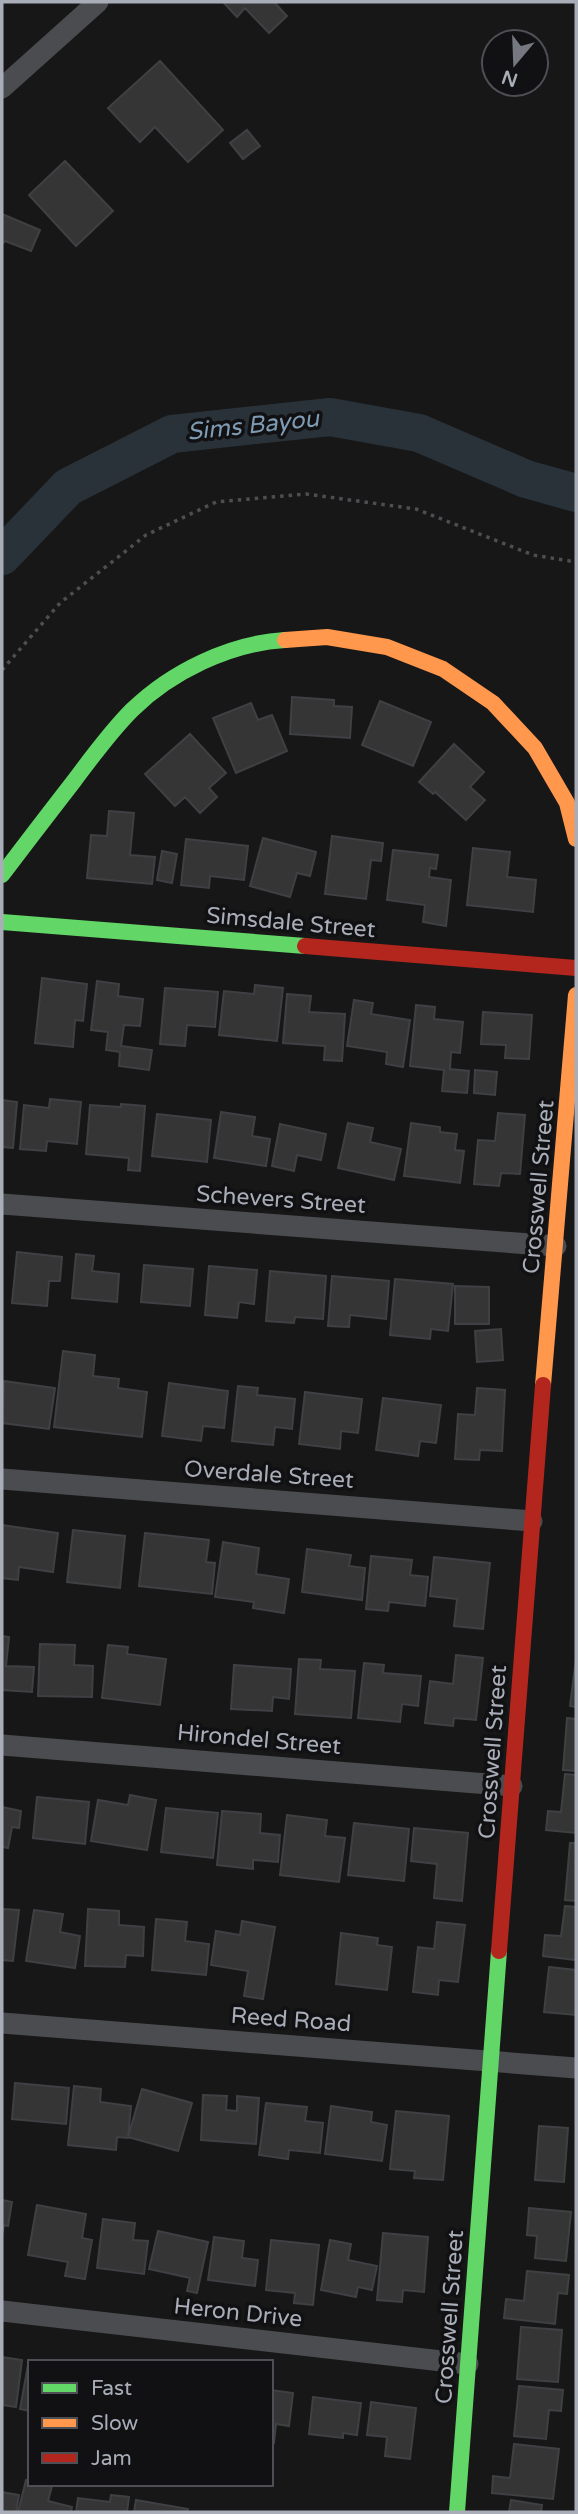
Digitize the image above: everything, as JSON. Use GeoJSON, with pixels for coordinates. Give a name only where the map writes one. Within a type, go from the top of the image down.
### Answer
{"type":"FeatureCollection","features":[{"type":"Feature","properties":{"kind":"street"},"geometry":{"type":"LineString","coordinates":[[2,88],[98,2]]}},
{"type":"Feature","properties":{"kind":"street"},"geometry":{"type":"LineString","coordinates":[[2,875],[112,731],[153,691],[201,661],[248,644],[299,636],[360,639],[419,656],[472,686],[516,724],[548,766],[568,805],[576,839]]}},
{"type":"Feature","properties":{"kind":"street","name":"Simsdale Street"},"geometry":{"type":"LineString","coordinates":[[2,922],[576,968]]}},
{"type":"Feature","properties":{"kind":"street","name":"Crosswell Street"},"geometry":{"type":"LineString","coordinates":[[457,2512],[576,995]]}},
{"type":"Feature","properties":{"kind":"street","name":"Schevers Street"},"geometry":{"type":"LineString","coordinates":[[2,1204],[556,1246]]}},
{"type":"Feature","properties":{"kind":"street","name":"Overdale Street"},"geometry":{"type":"LineString","coordinates":[[2,1479],[533,1521]]}},
{"type":"Feature","properties":{"kind":"street","name":"Hirondel Street"},"geometry":{"type":"LineString","coordinates":[[2,1745],[512,1786]]}},
{"type":"Feature","properties":{"kind":"street","name":"Reed Road"},"geometry":{"type":"LineString","coordinates":[[2,2023],[576,2068]]}},
{"type":"Feature","properties":{"kind":"street","name":"Heron Drive"},"geometry":{"type":"LineString","coordinates":[[2,2311],[468,2364]]}},
{"type":"Feature","properties":{"kind":"path"},"geometry":{"type":"LineString","coordinates":[[2,670],[60,603],[146,535],[216,502],[306,494],[416,509],[533,555],[576,562]]}},
{"type":"Feature","properties":{"kind":"building"},"geometry":{"type":"Polygon","coordinates":[[[223,2],[274,2],[287,16],[269,33],[245,8],[237,17],[223,2]]]}},
{"type":"Feature","properties":{"kind":"building"},"geometry":{"type":"Polygon","coordinates":[[[160,61],[223,130],[188,162],[155,127],[140,142],[108,108],[160,61]]]}},
{"type":"Feature","properties":{"kind":"building"},"geometry":{"type":"Polygon","coordinates":[[[247,130],[260,146],[243,159],[230,143],[247,130]]]}},
{"type":"Feature","properties":{"kind":"building"},"geometry":{"type":"Polygon","coordinates":[[[65,161],[113,211],[76,246],[29,195],[65,161]]]}},
{"type":"Feature","properties":{"kind":"building"},"geometry":{"type":"Polygon","coordinates":[[[2,214],[40,230],[31,251],[5,241],[2,244],[2,214]]]}},
{"type":"Feature","properties":{"kind":"building"},"geometry":{"type":"Polygon","coordinates":[[[292,697],[334,700],[334,706],[352,707],[350,738],[290,734],[292,697]]]}},
{"type":"Feature","properties":{"kind":"building"},"geometry":{"type":"Polygon","coordinates":[[[380,701],[431,722],[413,766],[362,745],[380,701]]]}},
{"type":"Feature","properties":{"kind":"building"},"geometry":{"type":"Polygon","coordinates":[[[251,703],[258,720],[272,715],[287,751],[236,773],[213,718],[251,703]]]}},
{"type":"Feature","properties":{"kind":"building"},"geometry":{"type":"Polygon","coordinates":[[[190,734],[226,773],[209,788],[217,797],[200,813],[185,797],[175,806],[145,774],[190,734]]]}},
{"type":"Feature","properties":{"kind":"building"},"geometry":{"type":"Polygon","coordinates":[[[454,744],[484,772],[470,787],[485,800],[466,820],[435,792],[433,794],[419,782],[454,744]]]}},
{"type":"Feature","properties":{"kind":"building"},"geometry":{"type":"Polygon","coordinates":[[[109,811],[134,813],[130,855],[155,857],[152,884],[87,878],[91,835],[107,836],[109,811]]]}},
{"type":"Feature","properties":{"kind":"building"},"geometry":{"type":"Polygon","coordinates":[[[332,836],[383,843],[381,861],[371,860],[366,899],[325,894],[332,836]]]}},
{"type":"Feature","properties":{"kind":"building"},"geometry":{"type":"Polygon","coordinates":[[[263,838],[316,852],[310,876],[297,873],[290,897],[250,886],[263,838]]]}},
{"type":"Feature","properties":{"kind":"building"},"geometry":{"type":"Polygon","coordinates":[[[186,839],[248,846],[244,880],[210,876],[209,888],[181,885],[186,839]]]}},
{"type":"Feature","properties":{"kind":"building"},"geometry":{"type":"Polygon","coordinates":[[[473,848],[510,852],[507,877],[536,880],[533,912],[467,905],[473,848]]]}},
{"type":"Feature","properties":{"kind":"building"},"geometry":{"type":"Polygon","coordinates":[[[393,850],[438,855],[436,869],[430,868],[429,877],[451,880],[446,926],[423,922],[425,905],[387,900],[393,850]]]}},
{"type":"Feature","properties":{"kind":"building"},"geometry":{"type":"Polygon","coordinates":[[[162,851],[177,854],[172,883],[157,880],[162,851]]]}},
{"type":"Feature","properties":{"kind":"building"},"geometry":{"type":"Polygon","coordinates":[[[42,978],[87,984],[83,1021],[75,1020],[73,1047],[35,1043],[42,978]]]}},
{"type":"Feature","properties":{"kind":"building"},"geometry":{"type":"Polygon","coordinates":[[[97,981],[119,984],[118,996],[143,999],[140,1026],[124,1025],[121,1046],[152,1050],[149,1070],[119,1066],[120,1052],[106,1050],[108,1032],[91,1030],[97,981]]]}},
{"type":"Feature","properties":{"kind":"building"},"geometry":{"type":"Polygon","coordinates":[[[255,985],[283,988],[277,1041],[219,1035],[224,991],[254,994],[255,985]]]}},
{"type":"Feature","properties":{"kind":"building"},"geometry":{"type":"Polygon","coordinates":[[[165,988],[218,992],[215,1027],[187,1025],[185,1046],[160,1044],[165,988]]]}},
{"type":"Feature","properties":{"kind":"building"},"geometry":{"type":"Polygon","coordinates":[[[287,994],[311,996],[309,1012],[345,1014],[342,1061],[324,1060],[325,1046],[283,1043],[287,994]]]}},
{"type":"Feature","properties":{"kind":"building"},"geometry":{"type":"Polygon","coordinates":[[[354,1000],[373,1003],[371,1014],[410,1020],[403,1067],[386,1064],[387,1052],[347,1046],[354,1000]]]}},
{"type":"Feature","properties":{"kind":"building"},"geometry":{"type":"Polygon","coordinates":[[[416,1005],[435,1007],[434,1019],[463,1022],[460,1053],[451,1052],[450,1069],[469,1071],[467,1093],[442,1091],[444,1070],[410,1066],[416,1005]]]}},
{"type":"Feature","properties":{"kind":"building"},"geometry":{"type":"Polygon","coordinates":[[[483,1012],[532,1015],[529,1059],[505,1058],[506,1045],[481,1044],[483,1012]]]}},
{"type":"Feature","properties":{"kind":"building"},"geometry":{"type":"Polygon","coordinates":[[[475,1070],[497,1072],[495,1095],[474,1093],[475,1070]]]}},
{"type":"Feature","properties":{"kind":"building"},"geometry":{"type":"Polygon","coordinates":[[[50,1099],[81,1102],[77,1144],[47,1141],[46,1151],[20,1149],[24,1105],[49,1108],[50,1099]]]}},
{"type":"Feature","properties":{"kind":"building"},"geometry":{"type":"Polygon","coordinates":[[[2,1100],[17,1102],[13,1148],[2,1147],[2,1100]]]}},
{"type":"Feature","properties":{"kind":"building"},"geometry":{"type":"Polygon","coordinates":[[[121,1104],[145,1106],[140,1171],[128,1170],[129,1158],[86,1154],[90,1105],[121,1107],[121,1104]]]}},
{"type":"Feature","properties":{"kind":"building"},"geometry":{"type":"Polygon","coordinates":[[[221,1112],[255,1117],[252,1136],[270,1139],[266,1166],[214,1158],[221,1112]]]}},
{"type":"Feature","properties":{"kind":"building"},"geometry":{"type":"Polygon","coordinates":[[[498,1113],[525,1115],[520,1174],[501,1173],[499,1186],[474,1184],[478,1140],[495,1141],[498,1113]]]}},
{"type":"Feature","properties":{"kind":"building"},"geometry":{"type":"Polygon","coordinates":[[[157,1114],[211,1120],[207,1162],[152,1156],[157,1114]]]}},
{"type":"Feature","properties":{"kind":"building"},"geometry":{"type":"Polygon","coordinates":[[[348,1123],[373,1128],[370,1142],[401,1149],[394,1180],[338,1168],[348,1123]]]}},
{"type":"Feature","properties":{"kind":"building"},"geometry":{"type":"Polygon","coordinates":[[[411,1123],[440,1127],[440,1132],[457,1134],[455,1150],[464,1151],[460,1183],[404,1176],[411,1123]]]}},
{"type":"Feature","properties":{"kind":"building"},"geometry":{"type":"Polygon","coordinates":[[[280,1124],[326,1134],[321,1160],[297,1155],[294,1171],[272,1166],[280,1124]]]}},
{"type":"Feature","properties":{"kind":"building"},"geometry":{"type":"Polygon","coordinates":[[[17,1252],[62,1257],[60,1281],[49,1281],[47,1306],[12,1303],[17,1252]]]}},
{"type":"Feature","properties":{"kind":"building"},"geometry":{"type":"Polygon","coordinates":[[[76,1254],[94,1256],[92,1271],[119,1274],[117,1302],[72,1298],[76,1254]]]}},
{"type":"Feature","properties":{"kind":"building"},"geometry":{"type":"Polygon","coordinates":[[[144,1265],[193,1269],[190,1306],[141,1302],[144,1265]]]}},
{"type":"Feature","properties":{"kind":"building"},"geometry":{"type":"Polygon","coordinates":[[[209,1266],[257,1270],[254,1304],[239,1302],[237,1318],[205,1315],[209,1266]]]}},
{"type":"Feature","properties":{"kind":"building"},"geometry":{"type":"Polygon","coordinates":[[[270,1271],[326,1276],[323,1319],[295,1317],[294,1323],[266,1321],[270,1271]]]}},
{"type":"Feature","properties":{"kind":"building"},"geometry":{"type":"Polygon","coordinates":[[[332,1276],[389,1281],[386,1319],[350,1315],[349,1327],[328,1326],[332,1276]]]}},
{"type":"Feature","properties":{"kind":"building"},"geometry":{"type":"Polygon","coordinates":[[[395,1279],[453,1284],[448,1331],[431,1329],[430,1339],[390,1335],[395,1279]]]}},
{"type":"Feature","properties":{"kind":"building"},"geometry":{"type":"Polygon","coordinates":[[[455,1286],[489,1287],[489,1324],[455,1324],[455,1286]]]}},
{"type":"Feature","properties":{"kind":"building"},"geometry":{"type":"Polygon","coordinates":[[[501,1329],[503,1360],[477,1362],[475,1331],[501,1329]]]}},
{"type":"Feature","properties":{"kind":"building"},"geometry":{"type":"Polygon","coordinates":[[[63,1351],[95,1355],[93,1376],[119,1379],[118,1388],[147,1392],[142,1437],[54,1427],[63,1351]]]}},
{"type":"Feature","properties":{"kind":"building"},"geometry":{"type":"Polygon","coordinates":[[[4,1381],[55,1388],[49,1429],[2,1423],[4,1381]]]}},
{"type":"Feature","properties":{"kind":"building"},"geometry":{"type":"Polygon","coordinates":[[[169,1383],[228,1391],[224,1428],[203,1426],[201,1441],[162,1436],[169,1383]]]}},
{"type":"Feature","properties":{"kind":"building"},"geometry":{"type":"Polygon","coordinates":[[[238,1386],[258,1388],[257,1395],[295,1399],[292,1429],[275,1427],[273,1445],[232,1441],[238,1386]]]}},
{"type":"Feature","properties":{"kind":"building"},"geometry":{"type":"Polygon","coordinates":[[[477,1388],[505,1390],[502,1451],[480,1450],[479,1460],[455,1459],[458,1414],[475,1415],[477,1388]]]}},
{"type":"Feature","properties":{"kind":"building"},"geometry":{"type":"Polygon","coordinates":[[[305,1392],[362,1399],[358,1433],[341,1431],[340,1449],[299,1444],[305,1392]]]}},
{"type":"Feature","properties":{"kind":"building"},"geometry":{"type":"Polygon","coordinates":[[[383,1398],[441,1405],[436,1443],[420,1441],[418,1456],[376,1450],[383,1398]]]}},
{"type":"Feature","properties":{"kind":"building"},"geometry":{"type":"Polygon","coordinates":[[[2,1525],[58,1533],[53,1572],[19,1567],[18,1580],[2,1578],[2,1525]]]}},
{"type":"Feature","properties":{"kind":"building"},"geometry":{"type":"Polygon","coordinates":[[[73,1530],[125,1536],[120,1588],[67,1582],[73,1530]]]}},
{"type":"Feature","properties":{"kind":"building"},"geometry":{"type":"Polygon","coordinates":[[[145,1533],[209,1540],[206,1562],[215,1563],[212,1594],[139,1586],[145,1533]]]}},
{"type":"Feature","properties":{"kind":"building"},"geometry":{"type":"Polygon","coordinates":[[[223,1542],[259,1548],[256,1574],[289,1579],[284,1613],[253,1608],[254,1602],[215,1597],[223,1542]]]}},
{"type":"Feature","properties":{"kind":"building"},"geometry":{"type":"Polygon","coordinates":[[[307,1549],[351,1555],[349,1566],[365,1568],[362,1600],[302,1592],[307,1549]]]}},
{"type":"Feature","properties":{"kind":"building"},"geometry":{"type":"Polygon","coordinates":[[[371,1556],[412,1560],[410,1575],[428,1577],[425,1606],[389,1602],[388,1611],[366,1609],[371,1556]]]}},
{"type":"Feature","properties":{"kind":"building"},"geometry":{"type":"Polygon","coordinates":[[[434,1557],[490,1563],[483,1629],[454,1626],[457,1599],[430,1596],[434,1557]]]}},
{"type":"Feature","properties":{"kind":"building"},"geometry":{"type":"Polygon","coordinates":[[[2,1636],[9,1637],[6,1666],[34,1667],[32,1692],[2,1690],[2,1636]]]}},
{"type":"Feature","properties":{"kind":"building"},"geometry":{"type":"Polygon","coordinates":[[[40,1644],[75,1645],[74,1665],[93,1666],[92,1697],[38,1696],[40,1644]]]}},
{"type":"Feature","properties":{"kind":"building"},"geometry":{"type":"Polygon","coordinates":[[[108,1645],[128,1647],[127,1654],[166,1659],[160,1705],[102,1698],[108,1645]]]}},
{"type":"Feature","properties":{"kind":"building"},"geometry":{"type":"Polygon","coordinates":[[[456,1655],[483,1658],[476,1720],[454,1718],[453,1726],[425,1723],[430,1681],[453,1684],[456,1655]]]}},
{"type":"Feature","properties":{"kind":"building"},"geometry":{"type":"Polygon","coordinates":[[[299,1659],[321,1660],[320,1669],[355,1671],[351,1718],[295,1714],[299,1659]]]}},
{"type":"Feature","properties":{"kind":"building"},"geometry":{"type":"Polygon","coordinates":[[[576,1659],[576,1707],[570,1706],[576,1659]]]}},
{"type":"Feature","properties":{"kind":"building"},"geometry":{"type":"Polygon","coordinates":[[[364,1663],[384,1665],[383,1673],[421,1676],[418,1706],[402,1704],[400,1722],[358,1718],[364,1663]]]}},
{"type":"Feature","properties":{"kind":"building"},"geometry":{"type":"Polygon","coordinates":[[[234,1665],[291,1669],[289,1699],[273,1697],[272,1711],[231,1709],[234,1665]]]}},
{"type":"Feature","properties":{"kind":"building"},"geometry":{"type":"Polygon","coordinates":[[[567,1718],[576,1719],[576,1771],[563,1770],[567,1718]]]}},
{"type":"Feature","properties":{"kind":"building"},"geometry":{"type":"Polygon","coordinates":[[[565,1774],[576,1775],[576,1833],[546,1830],[548,1811],[561,1812],[565,1774]]]}},
{"type":"Feature","properties":{"kind":"building"},"geometry":{"type":"Polygon","coordinates":[[[130,1795],[156,1800],[147,1850],[91,1841],[98,1800],[128,1805],[130,1795]]]}},
{"type":"Feature","properties":{"kind":"building"},"geometry":{"type":"Polygon","coordinates":[[[37,1797],[89,1802],[85,1844],[33,1838],[37,1797]]]}},
{"type":"Feature","properties":{"kind":"building"},"geometry":{"type":"Polygon","coordinates":[[[2,1807],[21,1811],[19,1828],[12,1827],[8,1848],[2,1847],[2,1807]]]}},
{"type":"Feature","properties":{"kind":"building"},"geometry":{"type":"Polygon","coordinates":[[[166,1808],[218,1813],[213,1858],[161,1852],[166,1808]]]}},
{"type":"Feature","properties":{"kind":"building"},"geometry":{"type":"Polygon","coordinates":[[[222,1811],[261,1814],[260,1833],[280,1835],[278,1862],[253,1860],[253,1869],[217,1865],[222,1811]]]}},
{"type":"Feature","properties":{"kind":"building"},"geometry":{"type":"Polygon","coordinates":[[[287,1815],[327,1820],[325,1836],[345,1838],[339,1882],[280,1875],[287,1815]]]}},
{"type":"Feature","properties":{"kind":"building"},"geometry":{"type":"Polygon","coordinates":[[[354,1823],[409,1829],[404,1881],[348,1875],[354,1823]]]}},
{"type":"Feature","properties":{"kind":"building"},"geometry":{"type":"Polygon","coordinates":[[[414,1828],[468,1833],[462,1901],[434,1898],[437,1864],[411,1861],[414,1828]]]}},
{"type":"Feature","properties":{"kind":"building"},"geometry":{"type":"Polygon","coordinates":[[[570,1843],[576,1843],[576,1901],[565,1900],[570,1843]]]}},
{"type":"Feature","properties":{"kind":"building"},"geometry":{"type":"Polygon","coordinates":[[[565,1906],[576,1907],[576,1960],[543,1956],[545,1935],[561,1936],[565,1906]]]}},
{"type":"Feature","properties":{"kind":"building"},"geometry":{"type":"Polygon","coordinates":[[[2,1909],[19,1910],[13,1961],[2,1960],[2,1909]]]}},
{"type":"Feature","properties":{"kind":"building"},"geometry":{"type":"Polygon","coordinates":[[[88,1909],[119,1911],[119,1925],[144,1927],[143,1956],[126,1955],[125,1967],[85,1966],[88,1909]]]}},
{"type":"Feature","properties":{"kind":"building"},"geometry":{"type":"Polygon","coordinates":[[[34,1910],[63,1914],[60,1932],[80,1936],[75,1968],[26,1961],[34,1910]]]}},
{"type":"Feature","properties":{"kind":"building"},"geometry":{"type":"Polygon","coordinates":[[[156,1919],[187,1922],[185,1941],[209,1944],[206,1975],[152,1970],[156,1919]]]}},
{"type":"Feature","properties":{"kind":"building"},"geometry":{"type":"Polygon","coordinates":[[[242,1921],[275,1927],[263,1999],[244,1996],[248,1971],[211,1965],[216,1931],[240,1935],[242,1921]]]}},
{"type":"Feature","properties":{"kind":"building"},"geometry":{"type":"Polygon","coordinates":[[[437,1922],[465,1925],[458,1982],[439,1980],[438,1995],[413,1992],[418,1947],[434,1949],[437,1922]]]}},
{"type":"Feature","properties":{"kind":"building"},"geometry":{"type":"Polygon","coordinates":[[[341,1933],[378,1938],[377,1945],[392,1947],[387,1990],[336,1984],[341,1933]]]}},
{"type":"Feature","properties":{"kind":"building"},"geometry":{"type":"Polygon","coordinates":[[[549,1967],[576,1970],[576,2015],[544,2012],[549,1967]]]}},
{"type":"Feature","properties":{"kind":"building"},"geometry":{"type":"Polygon","coordinates":[[[15,2083],[69,2088],[66,2124],[12,2119],[15,2083]]]}},
{"type":"Feature","properties":{"kind":"building"},"geometry":{"type":"Polygon","coordinates":[[[74,2086],[101,2089],[100,2102],[131,2106],[128,2138],[117,2137],[116,2150],[68,2145],[74,2086]]]}},
{"type":"Feature","properties":{"kind":"building"},"geometry":{"type":"Polygon","coordinates":[[[142,2089],[192,2103],[178,2151],[128,2137],[142,2089]]]}},
{"type":"Feature","properties":{"kind":"building"},"geometry":{"type":"Polygon","coordinates":[[[203,2095],[227,2096],[226,2110],[237,2111],[237,2096],[259,2098],[256,2144],[201,2140],[203,2095]]]}},
{"type":"Feature","properties":{"kind":"building"},"geometry":{"type":"Polygon","coordinates":[[[266,2103],[307,2107],[305,2121],[323,2123],[320,2153],[289,2150],[288,2159],[259,2155],[266,2103]]]}},
{"type":"Feature","properties":{"kind":"building"},"geometry":{"type":"Polygon","coordinates":[[[331,2106],[372,2112],[371,2122],[387,2125],[382,2161],[325,2154],[331,2106]]]}},
{"type":"Feature","properties":{"kind":"building"},"geometry":{"type":"Polygon","coordinates":[[[396,2111],[449,2116],[443,2180],[414,2178],[415,2171],[390,2169],[396,2111]]]}},
{"type":"Feature","properties":{"kind":"building"},"geometry":{"type":"Polygon","coordinates":[[[539,2126],[568,2128],[564,2182],[535,2180],[539,2126]]]}},
{"type":"Feature","properties":{"kind":"building"},"geometry":{"type":"Polygon","coordinates":[[[2,2200],[12,2202],[8,2226],[4,2225],[2,2236],[2,2200]]]}},
{"type":"Feature","properties":{"kind":"building"},"geometry":{"type":"Polygon","coordinates":[[[37,2205],[86,2214],[82,2238],[92,2240],[85,2279],[65,2276],[68,2262],[28,2255],[37,2205]]]}},
{"type":"Feature","properties":{"kind":"building"},"geometry":{"type":"Polygon","coordinates":[[[529,2208],[571,2212],[566,2261],[535,2258],[537,2236],[527,2235],[529,2208]]]}},
{"type":"Feature","properties":{"kind":"building"},"geometry":{"type":"Polygon","coordinates":[[[103,2219],[135,2223],[133,2240],[148,2241],[144,2274],[97,2268],[103,2219]]]}},
{"type":"Feature","properties":{"kind":"building"},"geometry":{"type":"Polygon","coordinates":[[[158,2231],[208,2242],[197,2293],[187,2291],[190,2278],[149,2269],[158,2231]]]}},
{"type":"Feature","properties":{"kind":"building"},"geometry":{"type":"Polygon","coordinates":[[[383,2233],[428,2237],[424,2292],[403,2290],[402,2302],[377,2300],[383,2233]]]}},
{"type":"Feature","properties":{"kind":"building"},"geometry":{"type":"Polygon","coordinates":[[[214,2237],[244,2241],[242,2258],[258,2260],[255,2286],[208,2280],[214,2237]]]}},
{"type":"Feature","properties":{"kind":"building"},"geometry":{"type":"Polygon","coordinates":[[[271,2240],[319,2245],[313,2305],[294,2303],[295,2293],[266,2290],[271,2240]]]}},
{"type":"Feature","properties":{"kind":"building"},"geometry":{"type":"Polygon","coordinates":[[[330,2240],[351,2244],[348,2260],[377,2266],[372,2290],[358,2287],[356,2297],[321,2290],[330,2240]]]}},
{"type":"Feature","properties":{"kind":"building"},"geometry":{"type":"Polygon","coordinates":[[[527,2271],[569,2275],[567,2294],[558,2293],[555,2324],[504,2318],[506,2299],[524,2301],[527,2271]]]}},
{"type":"Feature","properties":{"kind":"building"},"geometry":{"type":"Polygon","coordinates":[[[521,2327],[562,2330],[558,2382],[517,2379],[521,2327]]]}},
{"type":"Feature","properties":{"kind":"building"},"geometry":{"type":"Polygon","coordinates":[[[2,2357],[22,2360],[16,2407],[2,2405],[2,2357]]]}},
{"type":"Feature","properties":{"kind":"building"},"geometry":{"type":"Polygon","coordinates":[[[28,2365],[28,2411],[20,2409],[28,2365]]]}},
{"type":"Feature","properties":{"kind":"building"},"geometry":{"type":"Polygon","coordinates":[[[519,2386],[563,2390],[561,2411],[549,2410],[546,2439],[514,2436],[519,2386]]]}},
{"type":"Feature","properties":{"kind":"building"},"geometry":{"type":"Polygon","coordinates":[[[273,2390],[293,2393],[289,2426],[276,2424],[274,2443],[273,2390]]]}},
{"type":"Feature","properties":{"kind":"building"},"geometry":{"type":"Polygon","coordinates":[[[313,2397],[361,2403],[357,2435],[343,2433],[343,2438],[309,2434],[313,2397]]]}},
{"type":"Feature","properties":{"kind":"building"},"geometry":{"type":"Polygon","coordinates":[[[371,2402],[416,2408],[410,2459],[385,2456],[387,2437],[367,2435],[371,2402]]]}},
{"type":"Feature","properties":{"kind":"building"},"geometry":{"type":"Polygon","coordinates":[[[514,2444],[559,2449],[553,2499],[492,2493],[493,2476],[510,2478],[514,2444]]]}},
{"type":"Feature","properties":{"kind":"building"},"geometry":{"type":"Polygon","coordinates":[[[26,2480],[28,2486],[52,2486],[48,2501],[72,2507],[71,2512],[18,2512],[26,2480]]]}},
{"type":"Feature","properties":{"kind":"building"},"geometry":{"type":"Polygon","coordinates":[[[2,2492],[19,2495],[16,2512],[2,2512],[2,2492]]]}},
{"type":"Feature","properties":{"kind":"building"},"geometry":{"type":"Polygon","coordinates":[[[111,2495],[129,2497],[127,2512],[76,2512],[78,2498],[110,2502],[111,2495]]]}},
{"type":"Feature","properties":{"kind":"building"},"geometry":{"type":"Polygon","coordinates":[[[136,2500],[188,2509],[187,2512],[134,2512],[136,2500]]]}},
{"type":"Feature","properties":{"kind":"building"},"geometry":{"type":"Polygon","coordinates":[[[511,2500],[542,2505],[541,2512],[509,2512],[511,2500]]]}},
{"type":"Feature","properties":{"kind":"waterway","name":"Sims Bayou"},"geometry":{"type":"LineString","coordinates":[[2,556],[68,487],[172,434],[330,417],[419,433],[526,479],[576,493]]}},
{"type":"Feature","properties":{"kind":"traffic: fast"},"geometry":{"type":"LineString","coordinates":[[2,875],[109,736],[148,696],[183,672],[223,653],[264,642],[285,640]]}},
{"type":"Feature","properties":{"kind":"traffic: fast"},"geometry":{"type":"LineString","coordinates":[[2,922],[305,946]]}},
{"type":"Feature","properties":{"kind":"traffic: fast"},"geometry":{"type":"LineString","coordinates":[[457,2512],[499,1951]]}},
{"type":"Feature","properties":{"kind":"traffic: slow"},"geometry":{"type":"LineString","coordinates":[[285,640],[327,637],[387,647],[443,669],[493,703],[535,748],[567,803],[576,839]]}},
{"type":"Feature","properties":{"kind":"traffic: slow"},"geometry":{"type":"LineString","coordinates":[[543,1385],[576,995]]}},
{"type":"Feature","properties":{"kind":"traffic: jam"},"geometry":{"type":"LineString","coordinates":[[305,946],[576,968]]}},
{"type":"Feature","properties":{"kind":"traffic: jam"},"geometry":{"type":"LineString","coordinates":[[499,1951],[543,1385]]}}]}
